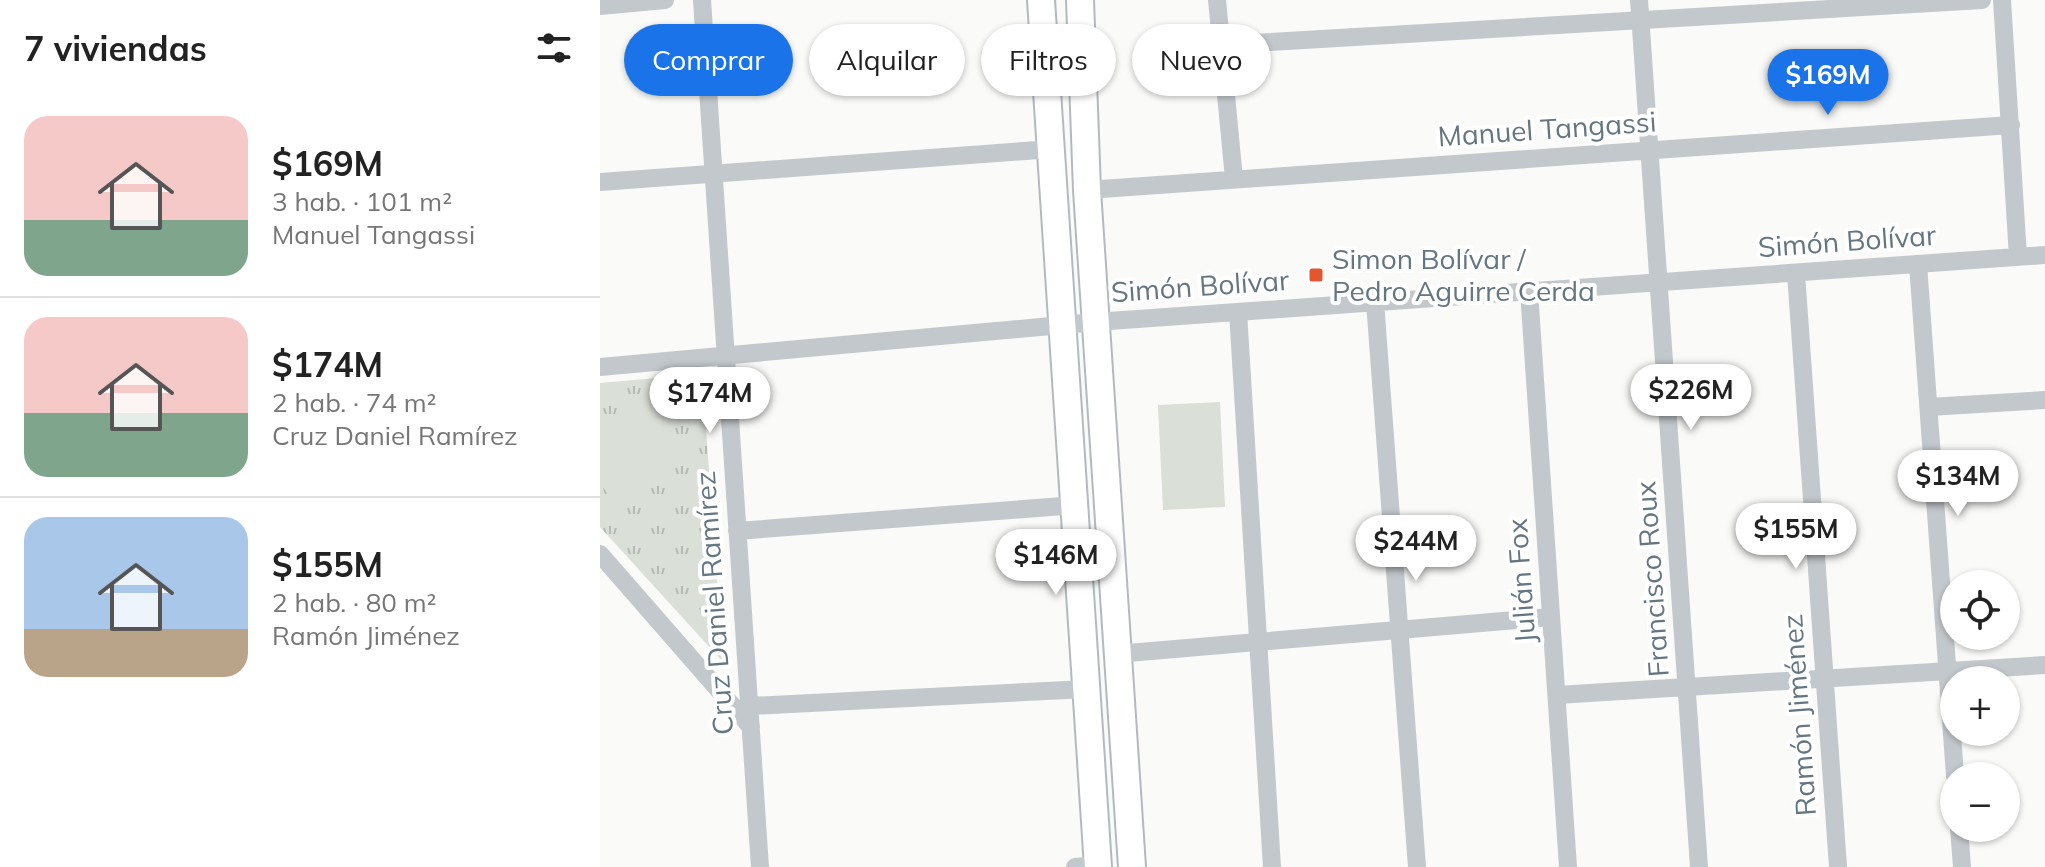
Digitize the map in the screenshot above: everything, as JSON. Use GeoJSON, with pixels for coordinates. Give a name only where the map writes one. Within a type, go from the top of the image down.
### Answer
{"type":"FeatureCollection","features":[{"type":"Feature","properties":{"kind":"main road"},"geometry":{"type":"LineString","coordinates":[[1041,0],[1087,689],[1090,866]]}},
{"type":"Feature","properties":{"kind":"main road"},"geometry":{"type":"LineString","coordinates":[[1080,0],[1087,190],[1132,867]]}},
{"type":"Feature","properties":{"kind":"street"},"geometry":{"type":"LineString","coordinates":[[600,6],[665,0]]}},
{"type":"Feature","properties":{"kind":"street","name":"Cruz Daniel Ramírez"},"geometry":{"type":"LineString","coordinates":[[702,0],[760,867]]}},
{"type":"Feature","properties":{"kind":"street"},"geometry":{"type":"LineString","coordinates":[[1217,0],[1219,24]]}},
{"type":"Feature","properties":{"kind":"street","name":"Francisco Roux"},"geometry":{"type":"LineString","coordinates":[[1639,0],[1699,867]]}},
{"type":"Feature","properties":{"kind":"street"},"geometry":{"type":"LineString","coordinates":[[1271,42],[1982,0]]}},
{"type":"Feature","properties":{"kind":"street"},"geometry":{"type":"LineString","coordinates":[[2002,0],[2018,257]]}},
{"type":"Feature","properties":{"kind":"street"},"geometry":{"type":"LineString","coordinates":[[1226,96],[1234,179]]}},
{"type":"Feature","properties":{"kind":"street","name":"Manuel Tangassi"},"geometry":{"type":"LineString","coordinates":[[1087,190],[2011,125]]}},
{"type":"Feature","properties":{"kind":"street"},"geometry":{"type":"LineString","coordinates":[[600,182],[1052,149]]}},
{"type":"Feature","properties":{"kind":"street","name":"Simón Bolívar"},"geometry":{"type":"LineString","coordinates":[[600,367],[1095,322],[2045,255]]}},
{"type":"Feature","properties":{"kind":"street"},"geometry":{"type":"LineString","coordinates":[[1918,264],[1948,666]]}},
{"type":"Feature","properties":{"kind":"street","name":"Ramón Jiménez"},"geometry":{"type":"LineString","coordinates":[[1796,273],[1838,867]]}},
{"type":"Feature","properties":{"kind":"street","name":"Julián Fox"},"geometry":{"type":"LineString","coordinates":[[1529,291],[1568,867]]}},
{"type":"Feature","properties":{"kind":"street"},"geometry":{"type":"LineString","coordinates":[[1375,302],[1417,867]]}},
{"type":"Feature","properties":{"kind":"street"},"geometry":{"type":"LineString","coordinates":[[1238,312],[1272,867]]}},
{"type":"Feature","properties":{"kind":"street"},"geometry":{"type":"LineString","coordinates":[[1929,407],[2045,400]]}},
{"type":"Feature","properties":{"kind":"street"},"geometry":{"type":"LineString","coordinates":[[737,531],[1076,505]]}},
{"type":"Feature","properties":{"kind":"street"},"geometry":{"type":"LineString","coordinates":[[600,554],[751,727]]}},
{"type":"Feature","properties":{"kind":"street"},"geometry":{"type":"LineString","coordinates":[[1116,654],[1551,617]]}},
{"type":"Feature","properties":{"kind":"street"},"geometry":{"type":"LineString","coordinates":[[2020,667],[2045,665]]}},
{"type":"Feature","properties":{"kind":"street"},"geometry":{"type":"LineString","coordinates":[[1557,695],[1940,672]]}},
{"type":"Feature","properties":{"kind":"street"},"geometry":{"type":"LineString","coordinates":[[750,706],[1087,689]]}},
{"type":"Feature","properties":{"kind":"street"},"geometry":{"type":"LineString","coordinates":[[1960,842],[1962,867]]}},
{"type":"Feature","properties":{"kind":"green space"},"geometry":{"type":"Polygon","coordinates":[[[702,374],[723,662],[600,527],[600,383],[702,374]]]}},
{"type":"Feature","properties":{"kind":"green space"},"geometry":{"type":"Polygon","coordinates":[[[1220,402],[1225,507],[1163,510],[1158,405],[1220,402]]]}},
{"type":"Feature","properties":{"kind":"green space"},"geometry":{"type":"Polygon","coordinates":[[[651,403],[684,443],[613,500],[600,484],[600,444],[651,403]]]}},
{"type":"Feature","properties":{"kind":"place","name":"Simon Bolívar / Pedro Aguirre Cerda"},"geometry":{"type":"Point","coordinates":[1316,275]}}]}
